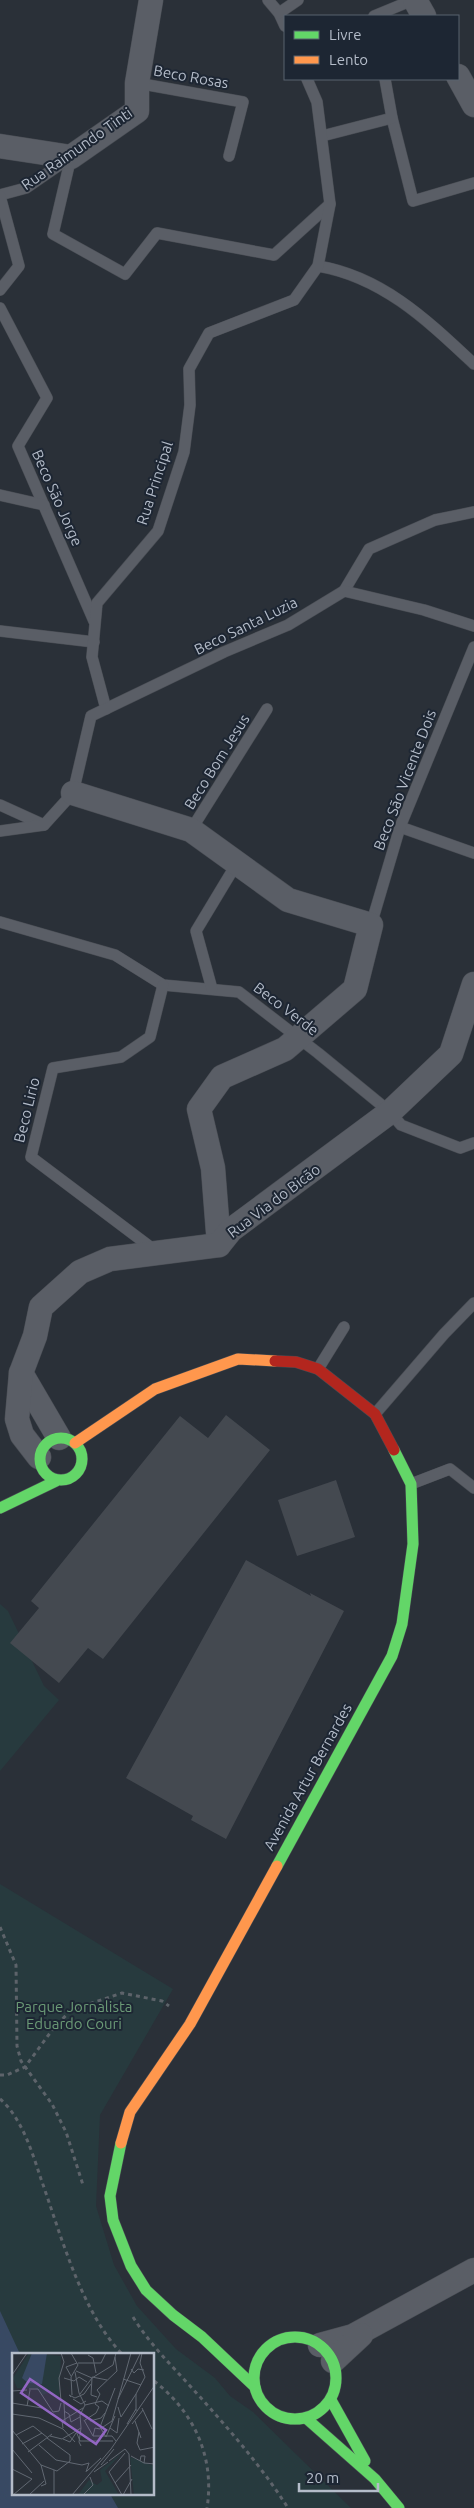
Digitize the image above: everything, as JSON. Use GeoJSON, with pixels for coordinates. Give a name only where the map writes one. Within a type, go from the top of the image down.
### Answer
{"type":"FeatureCollection","features":[{"type":"Feature","properties":{"kind":"street","name":"Rua Raimundo Tinti"},"geometry":{"type":"LineString","coordinates":[[71,157],[137,111],[137,82],[151,0]]}},
{"type":"Feature","properties":{"kind":"street"},"geometry":{"type":"LineString","coordinates":[[414,0],[423,15]]}},
{"type":"Feature","properties":{"kind":"street"},"geometry":{"type":"LineString","coordinates":[[459,78],[474,105]]}},
{"type":"Feature","properties":{"kind":"street"},"geometry":{"type":"LineString","coordinates":[[0,146],[71,157]]}},
{"type":"Feature","properties":{"kind":"street"},"geometry":{"type":"LineString","coordinates":[[74,793],[191,830],[288,900],[371,925],[356,989],[297,1036],[285,1049],[222,1078],[199,1109],[213,1168],[219,1244]]}},
{"type":"Feature","properties":{"kind":"street","name":"Rua Via do Bicão"},"geometry":{"type":"LineString","coordinates":[[35,1470],[17,1419],[21,1373],[35,1336],[40,1307],[80,1272],[110,1258],[219,1244],[232,1230],[390,1112],[451,1054],[474,984]]}},
{"type":"Feature","properties":{"kind":"street","name":"Avenida Artur Bernardes"},"geometry":{"type":"LineString","coordinates":[[67,1440],[155,1389],[238,1359],[296,1362],[318,1369],[375,1414],[411,1484],[413,1544],[402,1624],[392,1656],[190,2024],[130,2112],[116,2160],[110,2196],[113,2220],[120,2243],[141,2282],[173,2315],[202,2337],[254,2387]]}},
{"type":"Feature","properties":{"kind":"street"},"geometry":{"type":"LineString","coordinates":[[21,1373],[67,1440]]}},
{"type":"Feature","properties":{"kind":"street","name":"Avenida Artur Bernardes"},"geometry":{"type":"LineString","coordinates":[[89,1449],[155,1389]]}},
{"type":"Feature","properties":{"kind":"street"},"geometry":{"type":"LineString","coordinates":[[50,1440],[67,1440],[89,1449],[76,1475],[66,1480],[56,1481],[0,1507],[35,1470],[42,1448],[50,1440]]}},
{"type":"Feature","properties":{"kind":"street"},"geometry":{"type":"LineString","coordinates":[[35,1470],[56,1481]]}},
{"type":"Feature","properties":{"kind":"street"},"geometry":{"type":"LineString","coordinates":[[327,2353],[367,2328],[474,2270]]}},
{"type":"Feature","properties":{"kind":"street","name":"Avenida Artur Bernardes"},"geometry":{"type":"LineString","coordinates":[[202,2337],[234,2350]]}},
{"type":"Feature","properties":{"kind":"street"},"geometry":{"type":"LineString","coordinates":[[285,2338],[309,2339],[327,2353],[337,2374],[336,2387],[331,2400],[321,2412],[307,2418],[287,2419],[268,2410],[259,2399],[254,2387],[254,2359],[274,2342],[285,2338]]}},
{"type":"Feature","properties":{"kind":"street"},"geometry":{"type":"LineString","coordinates":[[331,2400],[375,2479]]}},
{"type":"Feature","properties":{"kind":"street"},"geometry":{"type":"LineString","coordinates":[[307,2418],[375,2479],[399,2508]]}},
{"type":"Feature","properties":{"kind":"lane"},"geometry":{"type":"LineString","coordinates":[[268,0],[279,12],[284,24]]}},
{"type":"Feature","properties":{"kind":"lane"},"geometry":{"type":"LineString","coordinates":[[279,12],[298,0]]}},
{"type":"Feature","properties":{"kind":"lane"},"geometry":{"type":"LineString","coordinates":[[376,15],[414,0]]}},
{"type":"Feature","properties":{"kind":"lane","name":"Rua Principal"},"geometry":{"type":"LineString","coordinates":[[106,709],[92,657],[97,603],[158,530],[184,452],[190,405],[189,369],[209,333],[294,300],[318,266],[330,204],[317,102],[307,80]]}},
{"type":"Feature","properties":{"kind":"lane"},"geometry":{"type":"LineString","coordinates":[[385,80],[392,118],[412,201],[474,183]]}},
{"type":"Feature","properties":{"kind":"lane","name":"Beco Rosas"},"geometry":{"type":"LineString","coordinates":[[137,82],[243,102],[229,156]]}},
{"type":"Feature","properties":{"kind":"lane"},"geometry":{"type":"LineString","coordinates":[[322,136],[392,118]]}},
{"type":"Feature","properties":{"kind":"lane"},"geometry":{"type":"LineString","coordinates":[[71,157],[53,234],[125,274],[157,233],[274,255],[330,204]]}},
{"type":"Feature","properties":{"kind":"lane","name":"Rua Raimundo Tinti"},"geometry":{"type":"LineString","coordinates":[[0,195],[26,188],[71,157]]}},
{"type":"Feature","properties":{"kind":"lane"},"geometry":{"type":"LineString","coordinates":[[0,195],[19,266],[0,290]]}},
{"type":"Feature","properties":{"kind":"lane"},"geometry":{"type":"LineString","coordinates":[[318,266],[343,270],[405,302],[474,364]]}},
{"type":"Feature","properties":{"kind":"lane","name":"Beco São Jorge"},"geometry":{"type":"LineString","coordinates":[[0,308],[47,398],[18,446],[95,623]]}},
{"type":"Feature","properties":{"kind":"lane"},"geometry":{"type":"LineString","coordinates":[[0,495],[44,505]]}},
{"type":"Feature","properties":{"kind":"lane"},"geometry":{"type":"LineString","coordinates":[[474,512],[435,520],[369,549],[344,591],[424,610],[474,626]]}},
{"type":"Feature","properties":{"kind":"lane","name":"Beco Santa Luzia"},"geometry":{"type":"LineString","coordinates":[[74,793],[91,716],[224,652],[288,625],[344,591]]}},
{"type":"Feature","properties":{"kind":"lane"},"geometry":{"type":"LineString","coordinates":[[0,632],[94,642]]}},
{"type":"Feature","properties":{"kind":"lane","name":"Beco São Vicente Dois"},"geometry":{"type":"LineString","coordinates":[[371,925],[400,828],[474,647]]}},
{"type":"Feature","properties":{"kind":"lane","name":"Beco Bom Jesus"},"geometry":{"type":"LineString","coordinates":[[191,830],[267,709]]}},
{"type":"Feature","properties":{"kind":"lane"},"geometry":{"type":"LineString","coordinates":[[0,831],[44,825],[74,793]]}},
{"type":"Feature","properties":{"kind":"lane"},"geometry":{"type":"LineString","coordinates":[[0,804],[44,825]]}},
{"type":"Feature","properties":{"kind":"lane"},"geometry":{"type":"LineString","coordinates":[[400,828],[474,854]]}},
{"type":"Feature","properties":{"kind":"lane"},"geometry":{"type":"LineString","coordinates":[[212,990],[196,932],[237,863]]}},
{"type":"Feature","properties":{"kind":"lane","name":"Beco Verde"},"geometry":{"type":"LineString","coordinates":[[0,922],[115,955],[163,985],[239,992],[297,1036],[390,1112],[401,1124],[460,1148],[474,1143]]}},
{"type":"Feature","properties":{"kind":"lane","name":"Beco Lirio"},"geometry":{"type":"LineString","coordinates":[[158,1253],[30,1157],[53,1068],[121,1057],[150,1037],[163,985]]}},
{"type":"Feature","properties":{"kind":"lane"},"geometry":{"type":"LineString","coordinates":[[375,1414],[444,1334],[474,1303]]}},
{"type":"Feature","properties":{"kind":"lane"},"geometry":{"type":"LineString","coordinates":[[318,1369],[344,1327]]}},
{"type":"Feature","properties":{"kind":"lane"},"geometry":{"type":"LineString","coordinates":[[411,1484],[450,1469],[474,1488]]}},
{"type":"Feature","properties":{"kind":"path"},"geometry":{"type":"LineString","coordinates":[[0,2075],[7,2075],[25,2067],[53,2029],[72,2010],[122,1993],[162,2001],[190,2024]]}},
{"type":"Feature","properties":{"kind":"path"},"geometry":{"type":"LineString","coordinates":[[0,2099],[19,2126],[34,2159],[77,2279],[110,2341],[121,2353]]}},
{"type":"Feature","properties":{"kind":"path"},"geometry":{"type":"LineString","coordinates":[[155,2382],[185,2412],[198,2434],[206,2454],[210,2488],[207,2508]]}},
{"type":"Feature","properties":{"kind":"green space"},"geometry":{"type":"Polygon","coordinates":[[[0,1604],[8,1611],[44,1686],[59,1700],[0,1771],[0,1604]]]}},
{"type":"Feature","properties":{"kind":"green space","name":"Parque Jornalista Eduardo Couri"},"geometry":{"type":"Polygon","coordinates":[[[0,1884],[173,1989],[100,2115],[96,2206],[114,2265],[137,2306],[176,2349],[215,2378],[230,2396],[253,2412],[351,2508],[0,2508],[0,1884]]]}},
{"type":"Feature","properties":{"kind":"water"},"geometry":{"type":"Polygon","coordinates":[[[0,2311],[20,2353],[12,2353],[12,2496],[111,2496],[118,2508],[0,2508],[0,2311]]]}},
{"type":"Feature","properties":{"kind":"building"},"geometry":{"type":"Polygon","coordinates":[[[226,1415],[270,1450],[103,1659],[88,1648],[59,1683],[10,1643],[39,1608],[31,1601],[180,1416],[208,1438],[226,1415]]]}},
{"type":"Feature","properties":{"kind":"building"},"geometry":{"type":"Polygon","coordinates":[[[336,1480],[355,1537],[297,1556],[278,1500],[336,1480]]]}},
{"type":"Feature","properties":{"kind":"building"},"geometry":{"type":"Polygon","coordinates":[[[246,1560],[311,1596],[310,1593],[344,1611],[226,1839],[191,1820],[193,1816],[126,1778],[246,1560]]]}},
{"type":"Feature","properties":{"kind":"traffic: fast"},"geometry":{"type":"LineString","coordinates":[[65,1438],[73,1441],[79,1447],[82,1459],[79,1471],[73,1477],[57,1480],[49,1477],[43,1471],[40,1455],[43,1447],[49,1441],[65,1438]]}},
{"type":"Feature","properties":{"kind":"traffic: fast"},"geometry":{"type":"LineString","coordinates":[[277,1866],[392,1656],[402,1624],[413,1544],[411,1484],[394,1450]]}},
{"type":"Feature","properties":{"kind":"traffic: fast"},"geometry":{"type":"LineString","coordinates":[[0,1508],[56,1481]]}},
{"type":"Feature","properties":{"kind":"traffic: fast"},"geometry":{"type":"LineString","coordinates":[[121,2143],[110,2196],[113,2220],[131,2266],[146,2290],[173,2315],[202,2337],[255,2387]]}},
{"type":"Feature","properties":{"kind":"traffic: fast"},"geometry":{"type":"LineString","coordinates":[[287,2337],[303,2337],[318,2344],[329,2355],[336,2370],[336,2378],[333,2394],[324,2407],[303,2419],[287,2419],[272,2412],[261,2401],[254,2386],[254,2370],[261,2355],[272,2344],[287,2337]]}},
{"type":"Feature","properties":{"kind":"traffic: fast"},"geometry":{"type":"LineString","coordinates":[[331,2400],[365,2461]]}},
{"type":"Feature","properties":{"kind":"traffic: fast"},"geometry":{"type":"LineString","coordinates":[[307,2419],[375,2479],[399,2508]]}},
{"type":"Feature","properties":{"kind":"traffic: slow"},"geometry":{"type":"LineString","coordinates":[[75,1443],[155,1389],[238,1359],[275,1361]]}},
{"type":"Feature","properties":{"kind":"traffic: slow"},"geometry":{"type":"LineString","coordinates":[[121,2143],[130,2112],[190,2024],[277,1866]]}},
{"type":"Feature","properties":{"kind":"traffic: jam"},"geometry":{"type":"LineString","coordinates":[[275,1361],[296,1362],[318,1369],[375,1414],[394,1450]]}}]}
